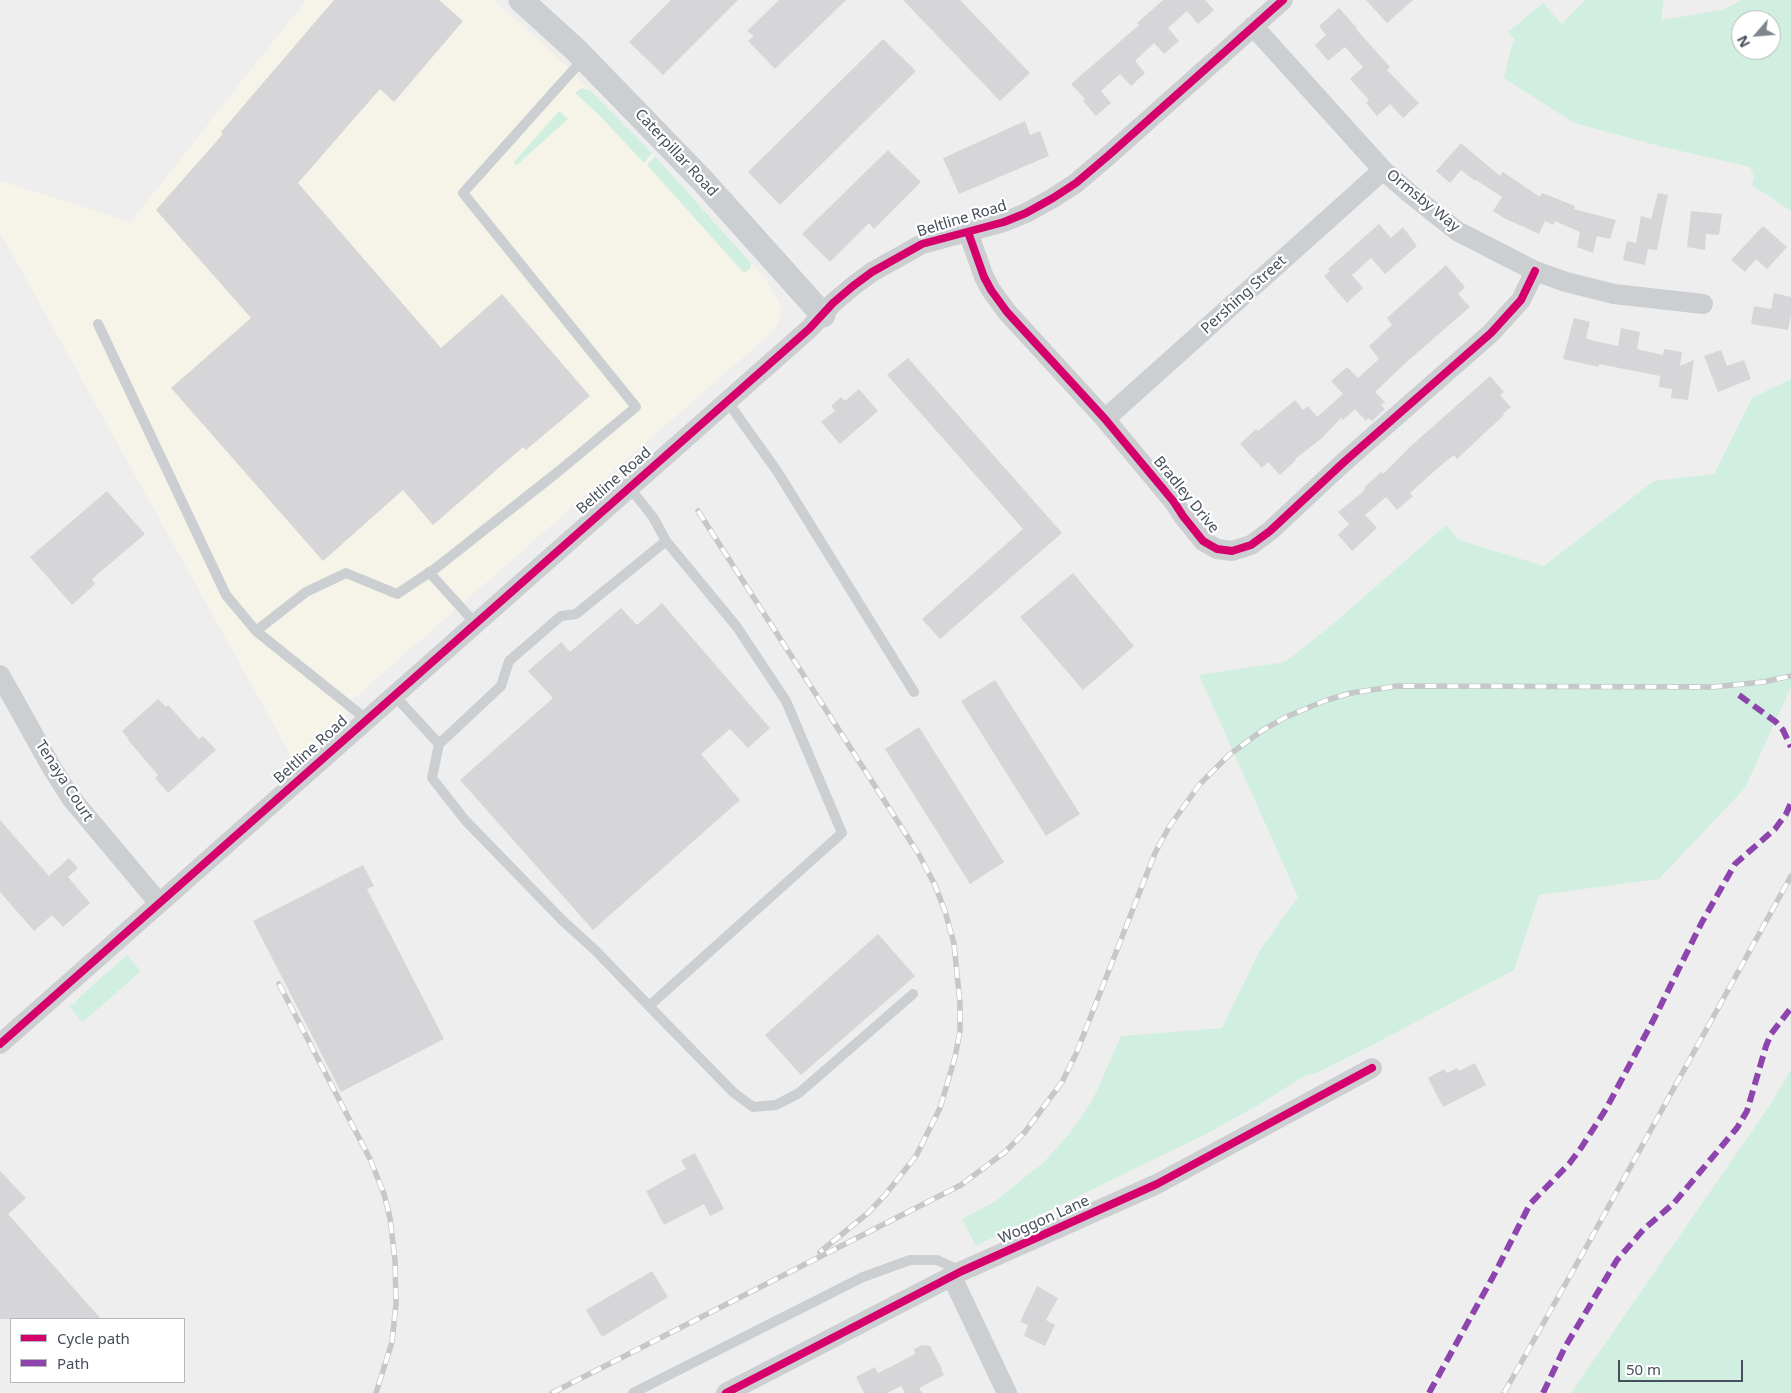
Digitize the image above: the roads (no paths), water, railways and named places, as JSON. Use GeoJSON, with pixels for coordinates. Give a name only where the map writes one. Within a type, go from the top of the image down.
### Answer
{"type":"FeatureCollection","features":[{"type":"Feature","properties":{"kind":"street","name":"Caterpillar Road"},"geometry":{"type":"LineString","coordinates":[[520,0],[584,58],[702,180],[823,315]]}},
{"type":"Feature","properties":{"kind":"street","name":"Beltline Road"},"geometry":{"type":"LineString","coordinates":[[0,1044],[727,401],[823,315],[833,303],[872,272],[905,252],[922,244],[1004,222],[1026,213],[1076,183],[1283,0]]}},
{"type":"Feature","properties":{"kind":"street","name":"Ormsby Way"},"geometry":{"type":"LineString","coordinates":[[1253,26],[1383,170],[1458,231],[1535,271],[1566,282],[1614,294],[1703,304]]}},
{"type":"Feature","properties":{"kind":"street","name":"Pershing Street"},"geometry":{"type":"LineString","coordinates":[[1106,419],[1383,170]]}},
{"type":"Feature","properties":{"kind":"street","name":"Bradley Drive"},"geometry":{"type":"LineString","coordinates":[[968,232],[984,277],[991,290],[1008,312],[1106,419],[1174,502],[1203,541],[1210,546],[1224,551],[1242,549],[1251,545],[1270,531],[1344,462],[1491,333],[1521,300],[1535,271]]}},
{"type":"Feature","properties":{"kind":"street","name":"Tenaya Court"},"geometry":{"type":"LineString","coordinates":[[0,675],[71,798],[158,903]]}},
{"type":"Feature","properties":{"kind":"street","name":"Woggon Lane"},"geometry":{"type":"LineString","coordinates":[[726,1393],[957,1274],[1157,1184],[1372,1068]]}},
{"type":"Feature","properties":{"kind":"street"},"geometry":{"type":"LineString","coordinates":[[957,1274],[1007,1393]]}},
{"type":"Feature","properties":{"kind":"lane"},"geometry":{"type":"LineString","coordinates":[[256,631],[306,592],[346,573],[397,594],[429,572],[559,471],[636,407],[462,193],[584,58]]}},
{"type":"Feature","properties":{"kind":"lane"},"geometry":{"type":"LineString","coordinates":[[98,324],[226,595],[256,631],[366,719]]}},
{"type":"Feature","properties":{"kind":"lane"},"geometry":{"type":"LineString","coordinates":[[727,401],[777,471],[914,692]]}},
{"type":"Feature","properties":{"kind":"lane"},"geometry":{"type":"LineString","coordinates":[[629,487],[653,516],[666,541],[736,627],[786,701],[842,833],[649,1006]]}},
{"type":"Feature","properties":{"kind":"lane"},"geometry":{"type":"LineString","coordinates":[[666,541],[576,614],[561,616],[509,661],[501,686],[438,744],[432,778],[465,820],[563,922],[596,950],[733,1092],[753,1107],[776,1105],[799,1093],[914,994]]}},
{"type":"Feature","properties":{"kind":"lane"},"geometry":{"type":"LineString","coordinates":[[429,572],[474,623]]}},
{"type":"Feature","properties":{"kind":"lane"},"geometry":{"type":"LineString","coordinates":[[394,695],[438,744]]}},
{"type":"Feature","properties":{"kind":"lane"},"geometry":{"type":"LineString","coordinates":[[633,1393],[864,1277],[910,1260],[936,1260],[957,1274]]}},
{"type":"Feature","properties":{"kind":"railway"},"geometry":{"type":"LineString","coordinates":[[698,511],[918,853],[934,883],[945,911],[954,944],[960,1003],[960,1031],[955,1057],[940,1108],[916,1156],[885,1195],[868,1213],[820,1252]]}},
{"type":"Feature","properties":{"kind":"railway"},"geometry":{"type":"LineString","coordinates":[[552,1393],[961,1185],[1005,1152],[1025,1132],[1062,1082],[1076,1054],[1155,853],[1169,827],[1200,784],[1229,755],[1263,730],[1286,717],[1324,701],[1351,693],[1398,686],[1713,687],[1763,682],[1791,676]]}},
{"type":"Feature","properties":{"kind":"railway"},"geometry":{"type":"LineString","coordinates":[[1504,1393],[1791,876]]}},
{"type":"Feature","properties":{"kind":"railway"},"geometry":{"type":"LineString","coordinates":[[279,984],[370,1159],[384,1194],[390,1218],[395,1260],[396,1304],[392,1342],[376,1393]]}}]}
